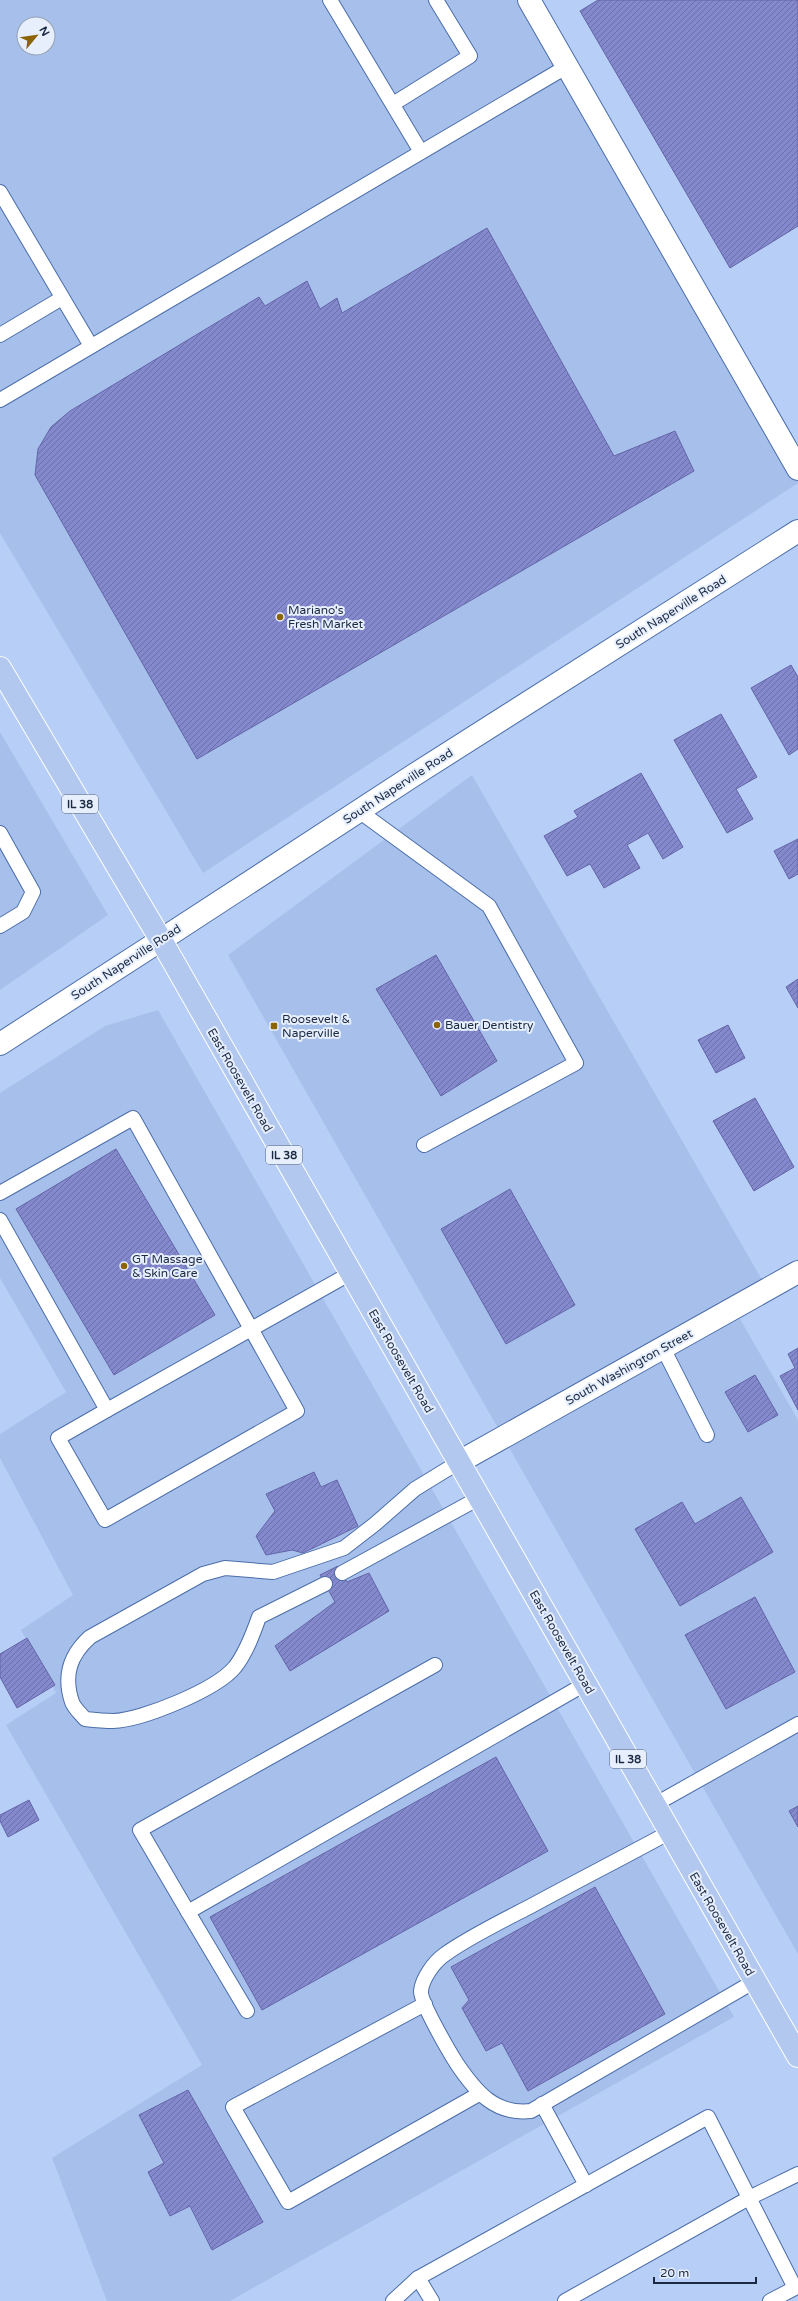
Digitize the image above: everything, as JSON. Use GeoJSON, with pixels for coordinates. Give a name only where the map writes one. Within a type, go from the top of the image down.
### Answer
{"type":"FeatureCollection","features":[{"type":"Feature","properties":{"kind":"main road","name":"East Roosevelt Road"},"geometry":{"type":"LineString","coordinates":[[0,668],[161,940],[798,2056]]}},
{"type":"Feature","properties":{"kind":"street"},"geometry":{"type":"LineString","coordinates":[[529,0],[566,67],[798,469]]}},
{"type":"Feature","properties":{"kind":"street","name":"South Naperville Road"},"geometry":{"type":"LineString","coordinates":[[0,1044],[359,811],[798,531]]}},
{"type":"Feature","properties":{"kind":"street","name":"South Washington Street"},"geometry":{"type":"LineString","coordinates":[[459,1462],[798,1272]]}},
{"type":"Feature","properties":{"kind":"lane"},"geometry":{"type":"LineString","coordinates":[[330,0],[421,152]]}},
{"type":"Feature","properties":{"kind":"lane"},"geometry":{"type":"LineString","coordinates":[[393,104],[470,56],[436,0]]}},
{"type":"Feature","properties":{"kind":"lane"},"geometry":{"type":"LineString","coordinates":[[0,400],[566,67]]}},
{"type":"Feature","properties":{"kind":"lane"},"geometry":{"type":"LineString","coordinates":[[0,192],[91,346]]}},
{"type":"Feature","properties":{"kind":"lane"},"geometry":{"type":"LineString","coordinates":[[0,335],[62,298]]}},
{"type":"Feature","properties":{"kind":"lane"},"geometry":{"type":"LineString","coordinates":[[359,811],[489,906],[576,1063],[424,1145]]}},
{"type":"Feature","properties":{"kind":"lane"},"geometry":{"type":"LineString","coordinates":[[0,833],[33,892],[23,912],[0,926]]}},
{"type":"Feature","properties":{"kind":"lane"},"geometry":{"type":"LineString","coordinates":[[0,1193],[133,1118],[251,1329],[297,1411],[105,1520],[58,1438],[107,1410],[251,1329],[351,1273]]}},
{"type":"Feature","properties":{"kind":"lane"},"geometry":{"type":"LineString","coordinates":[[0,1220],[107,1410]]}},
{"type":"Feature","properties":{"kind":"lane"},"geometry":{"type":"LineString","coordinates":[[663,1348],[707,1435]]}},
{"type":"Feature","properties":{"kind":"lane"},"geometry":{"type":"LineString","coordinates":[[325,1584],[259,1617],[250,1639],[234,1668],[209,1686],[180,1702],[114,1721],[85,1719],[72,1703],[68,1668],[78,1648],[90,1637],[203,1574],[225,1568],[273,1572],[344,1548],[375,1524],[415,1489],[459,1462]]}},
{"type":"Feature","properties":{"kind":"lane"},"geometry":{"type":"LineString","coordinates":[[342,1573],[479,1498]]}},
{"type":"Feature","properties":{"kind":"lane"},"geometry":{"type":"LineString","coordinates":[[247,2011],[140,1830],[435,1664]]}},
{"type":"Feature","properties":{"kind":"lane"},"geometry":{"type":"LineString","coordinates":[[188,1912],[585,1684]]}},
{"type":"Feature","properties":{"kind":"lane"},"geometry":{"type":"LineString","coordinates":[[654,1805],[798,1724]]}},
{"type":"Feature","properties":{"kind":"lane"},"geometry":{"type":"LineString","coordinates":[[670,1832],[508,1918],[443,1956],[431,1969],[421,1991],[425,2004],[455,2060],[479,2094],[497,2105],[517,2112],[531,2111],[755,1981]]}},
{"type":"Feature","properties":{"kind":"lane"},"geometry":{"type":"LineString","coordinates":[[425,2004],[233,2107],[288,2202],[479,2094]]}},
{"type":"Feature","properties":{"kind":"lane"},"geometry":{"type":"LineString","coordinates":[[542,2104],[586,2185]]}},
{"type":"Feature","properties":{"kind":"lane"},"geometry":{"type":"LineString","coordinates":[[393,2301],[418,2278],[708,2117],[796,2291],[770,2301]]}},
{"type":"Feature","properties":{"kind":"lane"},"geometry":{"type":"LineString","coordinates":[[564,2301],[749,2198],[798,2174]]}},
{"type":"Feature","properties":{"kind":"lane"},"geometry":{"type":"LineString","coordinates":[[418,2278],[432,2301]]}},
{"type":"Feature","properties":{"kind":"shaded area"},"geometry":{"type":"Polygon","coordinates":[[[0,0],[528,0],[798,466],[798,483],[203,873],[0,533],[0,0]]]}},
{"type":"Feature","properties":{"kind":"shaded area"},"geometry":{"type":"Polygon","coordinates":[[[0,732],[108,915],[0,990],[0,732]]]}},
{"type":"Feature","properties":{"kind":"shaded area"},"geometry":{"type":"Polygon","coordinates":[[[472,775],[773,1299],[740,1319],[798,1420],[798,1954],[228,955],[472,775]]]}},
{"type":"Feature","properties":{"kind":"shaded area"},"geometry":{"type":"Polygon","coordinates":[[[158,1010],[734,2017],[230,2301],[107,2301],[52,2158],[202,2065],[6,1725],[56,1693],[21,1630],[73,1595],[0,1458],[0,1434],[66,1392],[0,1278],[0,1093],[105,1026],[158,1010]]]}},
{"type":"Feature","properties":{"kind":"building"},"geometry":{"type":"Polygon","coordinates":[[[598,0],[798,0],[798,226],[730,268],[580,11],[598,0]]]}},
{"type":"Feature","properties":{"kind":"building","name":"Mariano's Fresh Market"},"geometry":{"type":"Polygon","coordinates":[[[487,228],[614,456],[675,431],[694,471],[197,759],[35,475],[38,449],[51,427],[70,411],[259,297],[265,306],[307,281],[320,309],[337,298],[342,313],[487,228]]]}},
{"type":"Feature","properties":{"kind":"building"},"geometry":{"type":"Polygon","coordinates":[[[791,665],[798,677],[798,749],[789,755],[751,688],[791,665]]]}},
{"type":"Feature","properties":{"kind":"building"},"geometry":{"type":"Polygon","coordinates":[[[721,714],[757,777],[736,789],[753,819],[727,833],[674,740],[721,714]]]}},
{"type":"Feature","properties":{"kind":"building"},"geometry":{"type":"Polygon","coordinates":[[[641,773],[683,847],[663,859],[648,833],[627,845],[640,868],[604,888],[590,864],[567,876],[544,836],[578,817],[574,811],[641,773]]]}},
{"type":"Feature","properties":{"kind":"building"},"geometry":{"type":"Polygon","coordinates":[[[798,839],[798,874],[789,879],[774,851],[798,839]]]}},
{"type":"Feature","properties":{"kind":"building","name":"Bauer Dentistry"},"geometry":{"type":"Polygon","coordinates":[[[436,955],[497,1061],[441,1096],[376,989],[436,955]]]}},
{"type":"Feature","properties":{"kind":"building"},"geometry":{"type":"Polygon","coordinates":[[[798,979],[798,1008],[786,987],[798,979]]]}},
{"type":"Feature","properties":{"kind":"building"},"geometry":{"type":"Polygon","coordinates":[[[728,1025],[745,1058],[716,1073],[698,1040],[728,1025]]]}},
{"type":"Feature","properties":{"kind":"building"},"geometry":{"type":"Polygon","coordinates":[[[755,1098],[794,1167],[754,1191],[713,1121],[755,1098]]]}},
{"type":"Feature","properties":{"kind":"building"},"geometry":{"type":"Polygon","coordinates":[[[116,1149],[215,1315],[114,1375],[16,1209],[116,1149]]]}},
{"type":"Feature","properties":{"kind":"building"},"geometry":{"type":"Polygon","coordinates":[[[510,1189],[575,1305],[506,1344],[441,1229],[510,1189]]]}},
{"type":"Feature","properties":{"kind":"building"},"geometry":{"type":"Polygon","coordinates":[[[798,1348],[798,1410],[780,1376],[795,1368],[788,1354],[798,1348]]]}},
{"type":"Feature","properties":{"kind":"building"},"geometry":{"type":"Polygon","coordinates":[[[755,1375],[778,1415],[748,1432],[725,1392],[755,1375]]]}},
{"type":"Feature","properties":{"kind":"building"},"geometry":{"type":"Polygon","coordinates":[[[314,1472],[321,1487],[337,1480],[358,1526],[303,1553],[292,1550],[266,1555],[256,1536],[275,1511],[266,1494],[314,1472]]]}},
{"type":"Feature","properties":{"kind":"building"},"geometry":{"type":"Polygon","coordinates":[[[741,1497],[773,1552],[680,1606],[635,1529],[682,1502],[695,1524],[741,1497]]]}},
{"type":"Feature","properties":{"kind":"building"},"geometry":{"type":"Polygon","coordinates":[[[338,1566],[347,1582],[369,1573],[389,1611],[290,1671],[275,1646],[335,1602],[320,1575],[338,1566]]]}},
{"type":"Feature","properties":{"kind":"building"},"geometry":{"type":"Polygon","coordinates":[[[755,1597],[795,1672],[726,1709],[685,1635],[755,1597]]]}},
{"type":"Feature","properties":{"kind":"building"},"geometry":{"type":"Polygon","coordinates":[[[27,1638],[55,1685],[17,1708],[0,1677],[0,1654],[27,1638]]]}},
{"type":"Feature","properties":{"kind":"building"},"geometry":{"type":"Polygon","coordinates":[[[496,1757],[548,1851],[262,2010],[210,1917],[496,1757]]]}},
{"type":"Feature","properties":{"kind":"building"},"geometry":{"type":"Polygon","coordinates":[[[29,1800],[39,1820],[8,1837],[0,1821],[0,1815],[29,1800]]]}},
{"type":"Feature","properties":{"kind":"building"},"geometry":{"type":"Polygon","coordinates":[[[798,1806],[798,1827],[789,1811],[798,1806]]]}},
{"type":"Feature","properties":{"kind":"building"},"geometry":{"type":"Polygon","coordinates":[[[595,1887],[665,2014],[528,2091],[502,2043],[486,2051],[462,2008],[469,2000],[451,1967],[595,1887]]]}},
{"type":"Feature","properties":{"kind":"building"},"geometry":{"type":"Polygon","coordinates":[[[188,2090],[263,2222],[212,2250],[190,2206],[170,2216],[148,2172],[164,2163],[139,2115],[188,2090]]]}},
{"type":"Feature","properties":{"kind":"place","name":"Mariano's Fresh Market"},"geometry":{"type":"Point","coordinates":[280,617]}},
{"type":"Feature","properties":{"kind":"place","name":"Bauer Dentistry"},"geometry":{"type":"Point","coordinates":[437,1025]}},
{"type":"Feature","properties":{"kind":"place","name":"Roosevelt & Naperville"},"geometry":{"type":"Point","coordinates":[274,1026]}},
{"type":"Feature","properties":{"kind":"place","name":"GT Massage & Skin Care"},"geometry":{"type":"Point","coordinates":[124,1266]}}]}
